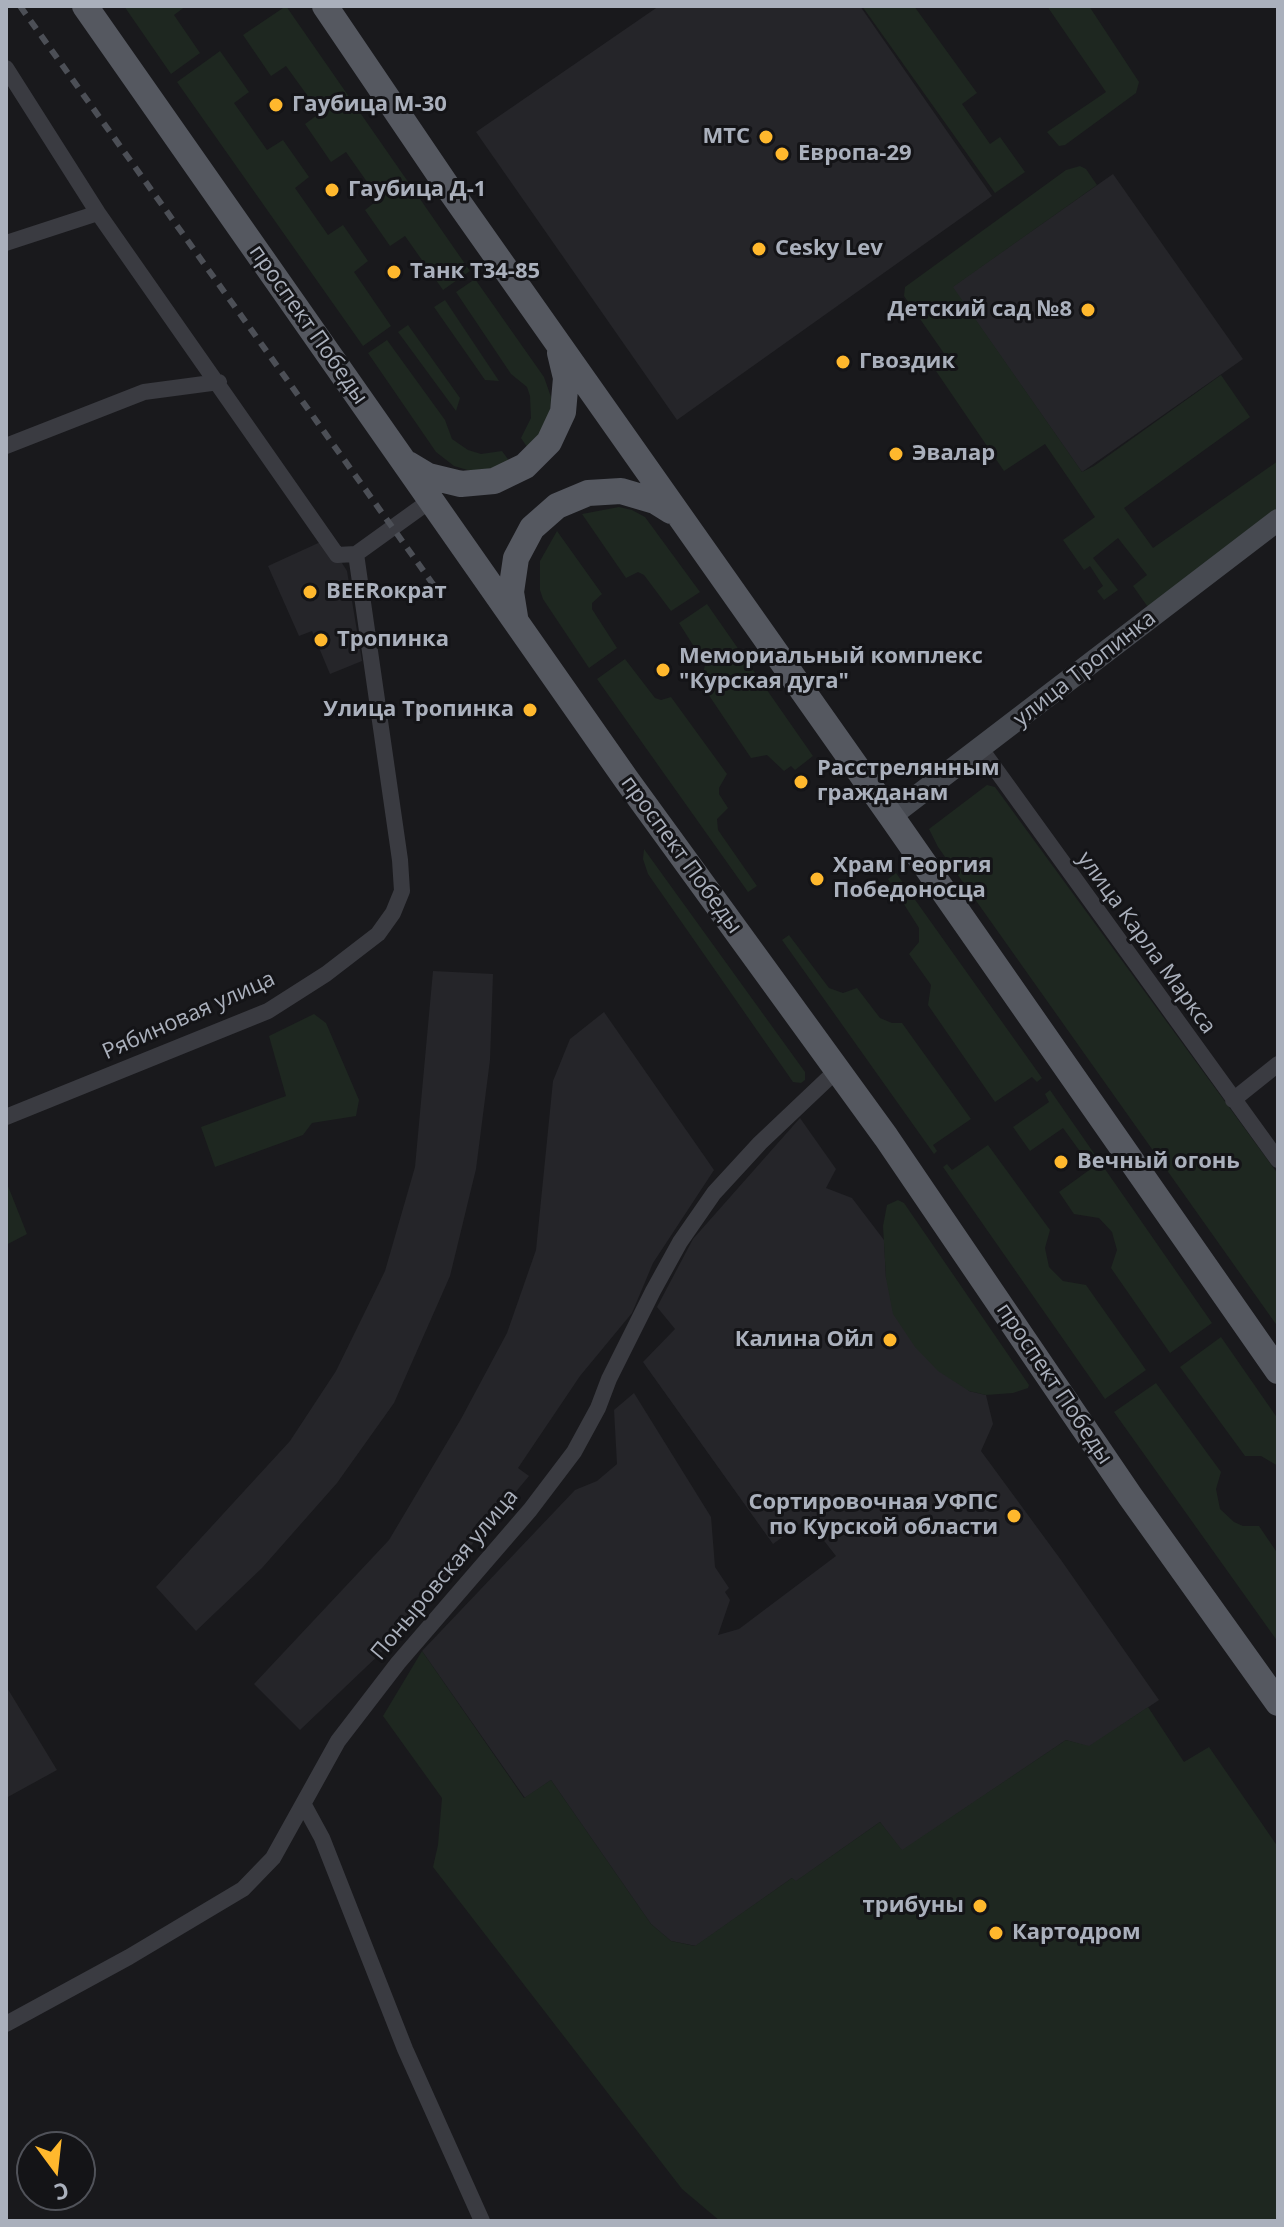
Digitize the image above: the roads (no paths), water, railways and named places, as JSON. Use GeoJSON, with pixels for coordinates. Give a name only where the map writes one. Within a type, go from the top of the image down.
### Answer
{"type":"FeatureCollection","features":[{"type":"Feature","properties":{"kind":"main road","name":"проспект Победы"},"geometry":{"type":"LineString","coordinates":[[85,6],[517,623],[904,1163],[1130,1496],[1278,1703]]}},
{"type":"Feature","properties":{"kind":"main road"},"geometry":{"type":"LineString","coordinates":[[325,6],[558,345],[1278,1371]]}},
{"type":"Feature","properties":{"kind":"main road"},"geometry":{"type":"LineString","coordinates":[[402,460],[428,476],[461,484],[494,481],[525,466],[549,442],[563,412],[566,378],[558,345]]}},
{"type":"Feature","properties":{"kind":"main road"},"geometry":{"type":"LineString","coordinates":[[517,623],[511,592],[516,558],[532,528],[557,506],[588,493],[621,491],[655,501],[680,518]]}},
{"type":"Feature","properties":{"kind":"main road","name":"улица Тропинка"},"geometry":{"type":"LineString","coordinates":[[891,816],[1278,520]]}},
{"type":"Feature","properties":{"kind":"street"},"geometry":{"type":"LineString","coordinates":[[6,68],[98,213],[337,555],[356,554],[431,500]]}},
{"type":"Feature","properties":{"kind":"street"},"geometry":{"type":"LineString","coordinates":[[6,243],[98,213]]}},
{"type":"Feature","properties":{"kind":"street"},"geometry":{"type":"LineString","coordinates":[[6,446],[144,392],[219,382]]}},
{"type":"Feature","properties":{"kind":"street","name":"Рябиновая улица"},"geometry":{"type":"LineString","coordinates":[[6,1117],[268,1011],[326,974],[378,934],[393,913],[402,891],[400,860],[356,554]]}},
{"type":"Feature","properties":{"kind":"street","name":"улица Карла Маркса"},"geometry":{"type":"LineString","coordinates":[[981,749],[1278,1160]]}},
{"type":"Feature","properties":{"kind":"street"},"geometry":{"type":"LineString","coordinates":[[1233,1100],[1278,1064]]}},
{"type":"Feature","properties":{"kind":"street","name":"Поныровская улица"},"geometry":{"type":"LineString","coordinates":[[6,2024],[129,1957],[243,1889],[273,1858],[338,1741],[381,1685],[530,1510],[574,1452],[653,1291],[680,1242],[714,1193],[760,1143],[837,1070]]}},
{"type":"Feature","properties":{"kind":"street"},"geometry":{"type":"LineString","coordinates":[[304,1805],[322,1838],[405,2049],[482,2221]]}},
{"type":"Feature","properties":{"kind":"railway"},"geometry":{"type":"LineString","coordinates":[[20,6],[435,587]]}},
{"type":"Feature","properties":{"kind":"place","name":"Гаубица М-30"},"geometry":{"type":"Point","coordinates":[276,105]}},
{"type":"Feature","properties":{"kind":"place","name":"МТС"},"geometry":{"type":"Point","coordinates":[766,137]}},
{"type":"Feature","properties":{"kind":"place","name":"Европа-29"},"geometry":{"type":"Point","coordinates":[782,154]}},
{"type":"Feature","properties":{"kind":"place","name":"Гаубица Д-1"},"geometry":{"type":"Point","coordinates":[332,190]}},
{"type":"Feature","properties":{"kind":"place","name":"Cesky Lev"},"geometry":{"type":"Point","coordinates":[759,249]}},
{"type":"Feature","properties":{"kind":"place","name":"Танк Т34-85"},"geometry":{"type":"Point","coordinates":[394,272]}},
{"type":"Feature","properties":{"kind":"place","name":"Детский сад №8"},"geometry":{"type":"Point","coordinates":[1088,310]}},
{"type":"Feature","properties":{"kind":"place","name":"Гвоздик"},"geometry":{"type":"Point","coordinates":[843,362]}},
{"type":"Feature","properties":{"kind":"place","name":"Эвалар"},"geometry":{"type":"Point","coordinates":[896,454]}},
{"type":"Feature","properties":{"kind":"place","name":"BEERократ"},"geometry":{"type":"Point","coordinates":[310,592]}},
{"type":"Feature","properties":{"kind":"place","name":"Тропинка"},"geometry":{"type":"Point","coordinates":[321,640]}},
{"type":"Feature","properties":{"kind":"place","name":"Мемориальный комплекс \"Курская дуга\""},"geometry":{"type":"Point","coordinates":[663,670]}},
{"type":"Feature","properties":{"kind":"place","name":"Улица Тропинка"},"geometry":{"type":"Point","coordinates":[530,710]}},
{"type":"Feature","properties":{"kind":"place","name":"Расстрелянным гражданам"},"geometry":{"type":"Point","coordinates":[801,782]}},
{"type":"Feature","properties":{"kind":"place","name":"Храм Георгия Победоносца"},"geometry":{"type":"Point","coordinates":[817,879]}},
{"type":"Feature","properties":{"kind":"place","name":"Вечный огонь"},"geometry":{"type":"Point","coordinates":[1061,1162]}},
{"type":"Feature","properties":{"kind":"place","name":"Калина Ойл"},"geometry":{"type":"Point","coordinates":[890,1340]}},
{"type":"Feature","properties":{"kind":"place","name":"Сортировочная УФПС по Курской области"},"geometry":{"type":"Point","coordinates":[1014,1516]}},
{"type":"Feature","properties":{"kind":"place","name":"трибуны"},"geometry":{"type":"Point","coordinates":[980,1906]}},
{"type":"Feature","properties":{"kind":"place","name":"Картодром"},"geometry":{"type":"Point","coordinates":[996,1933]}}]}
